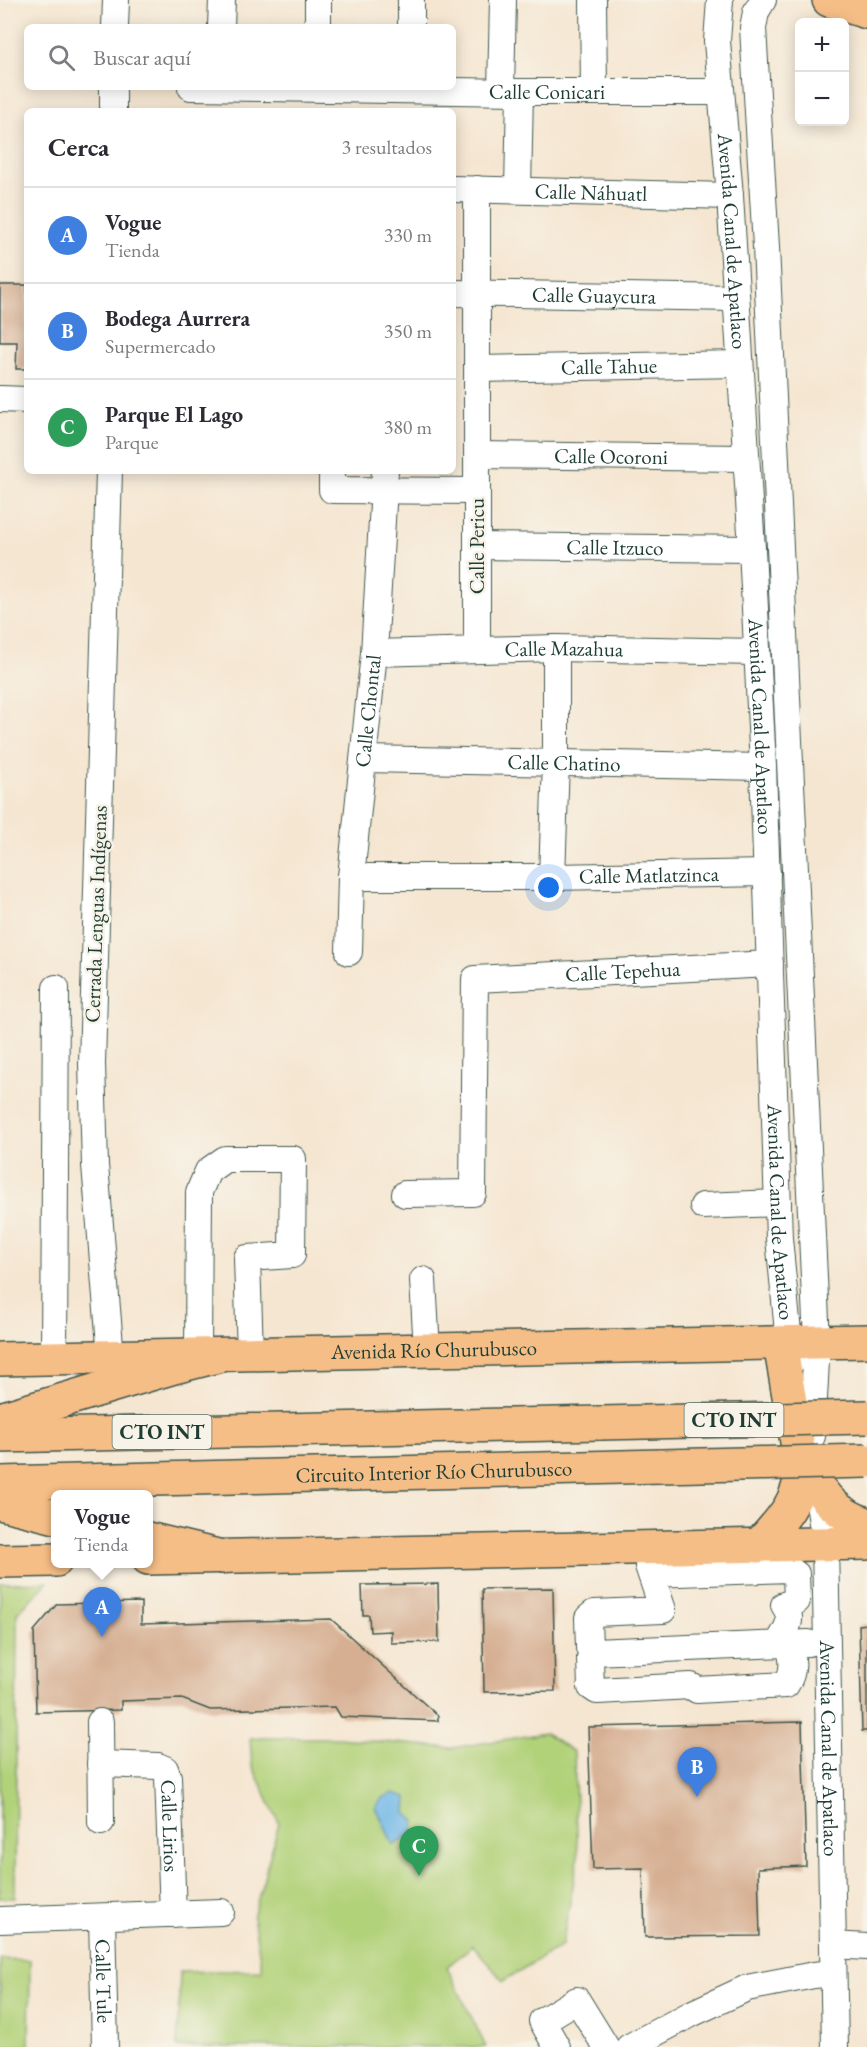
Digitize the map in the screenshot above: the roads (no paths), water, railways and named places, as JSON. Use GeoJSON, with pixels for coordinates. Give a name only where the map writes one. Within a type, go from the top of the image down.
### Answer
{"type":"FeatureCollection","features":[{"type":"Feature","properties":{"kind":"main road"},"geometry":{"type":"LineString","coordinates":[[829,0],[867,12]]}},
{"type":"Feature","properties":{"kind":"main road","name":"Avenida Río Churubusco"},"geometry":{"type":"LineString","coordinates":[[0,1359],[867,1341]]}},
{"type":"Feature","properties":{"kind":"main road"},"geometry":{"type":"LineString","coordinates":[[758,1546],[790,1509],[801,1476],[795,1343]]}},
{"type":"Feature","properties":{"kind":"main road"},"geometry":{"type":"LineString","coordinates":[[0,1419],[174,1366],[223,1355]]}},
{"type":"Feature","properties":{"kind":"main road","name":"CTO INT"},"geometry":{"type":"LineString","coordinates":[[0,1436],[867,1417]]}},
{"type":"Feature","properties":{"kind":"main road","name":"Circuito Interior Río Churubusco"},"geometry":{"type":"LineString","coordinates":[[0,1483],[867,1461]]}},
{"type":"Feature","properties":{"kind":"main road"},"geometry":{"type":"LineString","coordinates":[[816,1484],[836,1509],[867,1524]]}},
{"type":"Feature","properties":{"kind":"main road"},"geometry":{"type":"LineString","coordinates":[[0,1503],[51,1516]]}},
{"type":"Feature","properties":{"kind":"main road"},"geometry":{"type":"LineString","coordinates":[[153,1540],[222,1557]]}},
{"type":"Feature","properties":{"kind":"main road"},"geometry":{"type":"LineString","coordinates":[[153,1558],[867,1543]]}},
{"type":"Feature","properties":{"kind":"main road"},"geometry":{"type":"LineString","coordinates":[[0,1561],[51,1560]]}},
{"type":"Feature","properties":{"kind":"street"},"geometry":{"type":"LineString","coordinates":[[115,24],[116,0]]}},
{"type":"Feature","properties":{"kind":"street"},"geometry":{"type":"LineString","coordinates":[[221,24],[222,0]]}},
{"type":"Feature","properties":{"kind":"street"},"geometry":{"type":"LineString","coordinates":[[318,0],[318,24]]}},
{"type":"Feature","properties":{"kind":"street"},"geometry":{"type":"LineString","coordinates":[[411,0],[411,24]]}},
{"type":"Feature","properties":{"kind":"street"},"geometry":{"type":"LineString","coordinates":[[503,0],[518,190]]}},
{"type":"Feature","properties":{"kind":"street"},"geometry":{"type":"LineString","coordinates":[[593,0],[594,92]]}},
{"type":"Feature","properties":{"kind":"street","name":"Avenida Canal de Apatlaco"},"geometry":{"type":"LineString","coordinates":[[720,0],[717,41],[730,196],[763,767],[779,1238],[825,1544],[835,2047]]}},
{"type":"Feature","properties":{"kind":"street","name":"Avenida Canal de Apatlaco"},"geometry":{"type":"LineString","coordinates":[[763,0],[756,12],[753,28],[766,247],[795,1343]]}},
{"type":"Feature","properties":{"kind":"street"},"geometry":{"type":"LineString","coordinates":[[113,90],[113,108]]}},
{"type":"Feature","properties":{"kind":"street","name":"Calle Conicari"},"geometry":{"type":"LineString","coordinates":[[202,90],[220,95],[289,90]]}},
{"type":"Feature","properties":{"kind":"street","name":"Calle Conicari"},"geometry":{"type":"LineString","coordinates":[[325,90],[372,101],[408,90]]}},
{"type":"Feature","properties":{"kind":"street","name":"Calle Conicari"},"geometry":{"type":"LineString","coordinates":[[456,90],[720,92]]}},
{"type":"Feature","properties":{"kind":"street","name":"Calle Náhuatl"},"geometry":{"type":"LineString","coordinates":[[465,189],[730,196]]}},
{"type":"Feature","properties":{"kind":"street","name":"Calle Pericu"},"geometry":{"type":"LineString","coordinates":[[465,189],[465,293],[477,369],[477,650]]}},
{"type":"Feature","properties":{"kind":"street"},"geometry":{"type":"LineString","coordinates":[[732,246],[766,247]]}},
{"type":"Feature","properties":{"kind":"street","name":"Calle Guaycura"},"geometry":{"type":"LineString","coordinates":[[465,293],[735,298]]}},
{"type":"Feature","properties":{"kind":"street","name":"Calle Tahue"},"geometry":{"type":"LineString","coordinates":[[477,369],[740,364]]}},
{"type":"Feature","properties":{"kind":"street"},"geometry":{"type":"LineString","coordinates":[[0,399],[24,400]]}},
{"type":"Feature","properties":{"kind":"street","name":"Calle Ocoroni"},"geometry":{"type":"LineString","coordinates":[[477,455],[745,458]]}},
{"type":"Feature","properties":{"kind":"street","name":"Cerrada Lenguas Indígenas"},"geometry":{"type":"LineString","coordinates":[[110,474],[92,1064],[95,1165],[111,1357]]}},
{"type":"Feature","properties":{"kind":"street"},"geometry":{"type":"LineString","coordinates":[[332,480],[385,481],[477,491]]}},
{"type":"Feature","properties":{"kind":"street","name":"Calle Chontal"},"geometry":{"type":"LineString","coordinates":[[349,952],[351,877],[374,653],[385,481]]}},
{"type":"Feature","properties":{"kind":"street","name":"Calle Itzuco"},"geometry":{"type":"LineString","coordinates":[[477,546],[752,549]]}},
{"type":"Feature","properties":{"kind":"street"},"geometry":{"type":"LineString","coordinates":[[552,877],[556,761],[556,648]]}},
{"type":"Feature","properties":{"kind":"street","name":"Calle Mazahua"},"geometry":{"type":"LineString","coordinates":[[374,653],[556,648],[756,652]]}},
{"type":"Feature","properties":{"kind":"street","name":"Calle Chatino"},"geometry":{"type":"LineString","coordinates":[[364,759],[556,761],[763,767]]}},
{"type":"Feature","properties":{"kind":"street","name":"Calle Matlatzinca"},"geometry":{"type":"LineString","coordinates":[[351,877],[552,877],[767,873]]}},
{"type":"Feature","properties":{"kind":"street","name":"Calle Tepehua"},"geometry":{"type":"LineString","coordinates":[[405,1194],[473,1193],[475,979],[770,964]]}},
{"type":"Feature","properties":{"kind":"street"},"geometry":{"type":"LineString","coordinates":[[54,1358],[56,988]]}},
{"type":"Feature","properties":{"kind":"street"},"geometry":{"type":"LineString","coordinates":[[225,1159],[293,1159],[292,1255],[247,1257],[223,1355],[199,1192],[208,1171],[225,1159]]}},
{"type":"Feature","properties":{"kind":"street"},"geometry":{"type":"LineString","coordinates":[[703,1206],[778,1203]]}},
{"type":"Feature","properties":{"kind":"street"},"geometry":{"type":"LineString","coordinates":[[423,1280],[427,1351]]}},
{"type":"Feature","properties":{"kind":"street"},"geometry":{"type":"LineString","coordinates":[[593,1652],[590,1659],[591,1687],[597,1691],[691,1686],[697,1690],[798,1684],[793,1675],[792,1644],[790,1613],[784,1605],[797,1600],[796,1574],[789,1569],[649,1570],[663,1610],[594,1613],[588,1618],[589,1648],[593,1652],[792,1644]]}},
{"type":"Feature","properties":{"kind":"street"},"geometry":{"type":"LineString","coordinates":[[100,1722],[101,1822]]}},
{"type":"Feature","properties":{"kind":"street","name":"Calle Lirios"},"geometry":{"type":"LineString","coordinates":[[100,1764],[158,1766],[165,1769],[168,1776],[173,1914]]}},
{"type":"Feature","properties":{"kind":"street"},"geometry":{"type":"LineString","coordinates":[[0,1920],[221,1912]]}},
{"type":"Feature","properties":{"kind":"street","name":"Calle Tule"},"geometry":{"type":"LineString","coordinates":[[102,1917],[105,2047]]}},
{"type":"Feature","properties":{"kind":"street"},"geometry":{"type":"LineString","coordinates":[[833,1945],[867,1947]]}},
{"type":"Feature","properties":{"kind":"street"},"geometry":{"type":"LineString","coordinates":[[629,2047],[747,1988],[814,1974],[833,1973]]}},
{"type":"Feature","properties":{"kind":"street"},"geometry":{"type":"LineString","coordinates":[[557,2047],[542,2021],[577,2000],[606,2047]]}},
{"type":"Feature","properties":{"kind":"water"},"geometry":{"type":"Polygon","coordinates":[[[393,1793],[407,1797],[406,1813],[415,1821],[413,1835],[393,1845],[376,1807],[382,1798],[393,1793]]]}},
{"type":"Feature","properties":{"kind":"place","name":"Vogue"},"geometry":{"type":"Point","coordinates":[102,1637]}},
{"type":"Feature","properties":{"kind":"place","name":"Bodega Aurrera"},"geometry":{"type":"Point","coordinates":[697,1797]}},
{"type":"Feature","properties":{"kind":"place","name":"Parque El Lago"},"geometry":{"type":"Point","coordinates":[419,1876]}}]}
